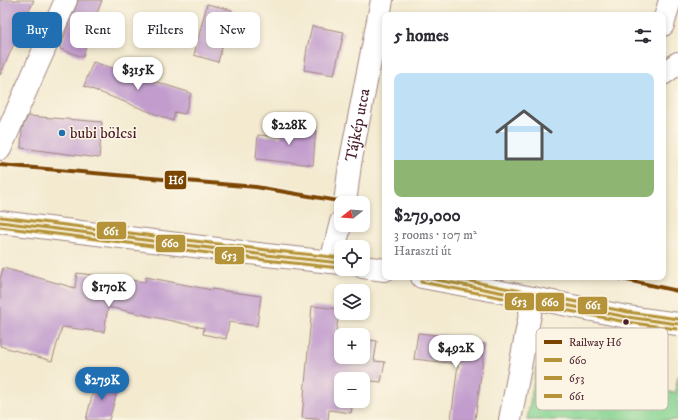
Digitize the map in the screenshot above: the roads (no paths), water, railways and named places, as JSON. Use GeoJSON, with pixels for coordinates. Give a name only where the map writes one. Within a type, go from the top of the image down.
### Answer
{"type":"FeatureCollection","features":[{"type":"Feature","properties":{"kind":"street"},"geometry":{"type":"LineString","coordinates":[[0,149],[66,0]]}},
{"type":"Feature","properties":{"kind":"street","name":"Tájkép utca"},"geometry":{"type":"LineString","coordinates":[[346,196],[350,164],[382,0]]}},
{"type":"Feature","properties":{"kind":"street"},"geometry":{"type":"LineString","coordinates":[[666,14],[670,0]]}},
{"type":"Feature","properties":{"kind":"street"},"geometry":{"type":"LineString","coordinates":[[666,72],[678,63]]}},
{"type":"Feature","properties":{"kind":"street"},"geometry":{"type":"LineString","coordinates":[[0,223],[334,263]]}},
{"type":"Feature","properties":{"kind":"street"},"geometry":{"type":"LineString","coordinates":[[438,280],[627,317],[678,324]]}},
{"type":"Feature","properties":{"kind":"street"},"geometry":{"type":"LineString","coordinates":[[510,420],[534,298]]}},
{"type":"Feature","properties":{"kind":"rail line","name":"H6"},"geometry":{"type":"LineString","coordinates":[[0,165],[256,187],[334,200]]}},
{"type":"Feature","properties":{"kind":"rail line","name":"H6"},"geometry":{"type":"LineString","coordinates":[[627,280],[678,291]]}},
{"type":"Feature","properties":{"kind":"place","name":"bubi bölcsi"},"geometry":{"type":"Point","coordinates":[62,133]}}]}
